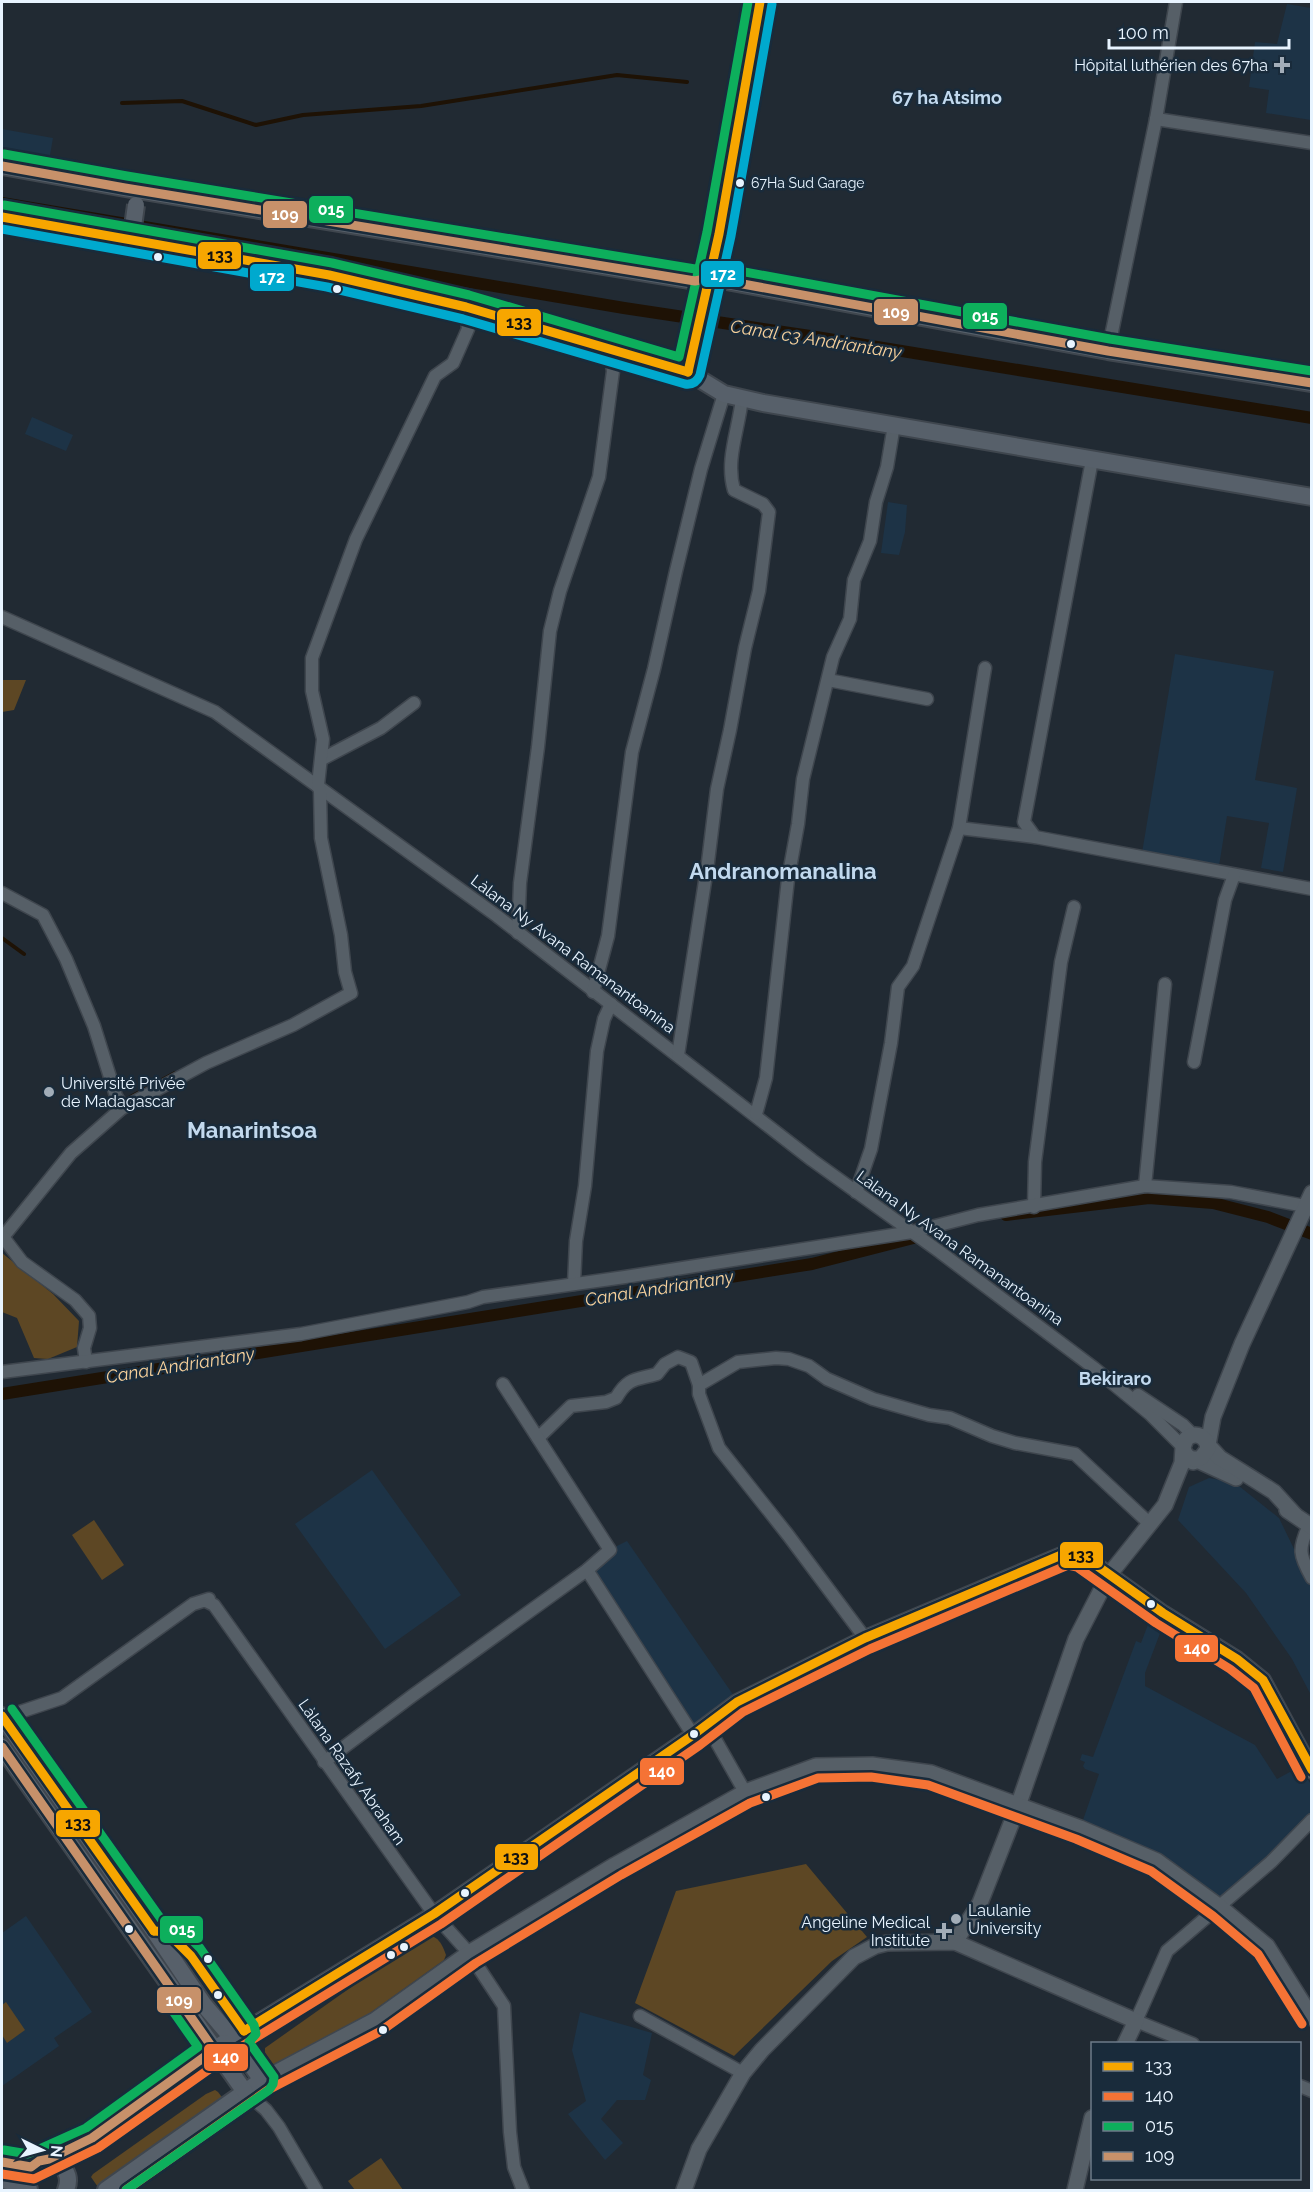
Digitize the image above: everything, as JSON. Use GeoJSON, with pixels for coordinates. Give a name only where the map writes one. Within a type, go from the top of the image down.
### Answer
{"type":"FeatureCollection","features":[{"type":"Feature","properties":{"kind":"main road"},"geometry":{"type":"LineString","coordinates":[[688,372],[753,2]]}},
{"type":"Feature","properties":{"kind":"main road"},"geometry":{"type":"LineString","coordinates":[[703,289],[760,2]]}},
{"type":"Feature","properties":{"kind":"main road"},"geometry":{"type":"LineString","coordinates":[[2,166],[703,289],[1311,383]]}},
{"type":"Feature","properties":{"kind":"main road"},"geometry":{"type":"LineString","coordinates":[[124,239],[136,205],[125,188]]}},
{"type":"Feature","properties":{"kind":"main road"},"geometry":{"type":"LineString","coordinates":[[2,217],[329,275],[466,307],[672,366],[688,372],[724,394],[742,398],[1311,497]]}},
{"type":"Feature","properties":{"kind":"main road"},"geometry":{"type":"LineString","coordinates":[[672,366],[684,364],[696,332]]}},
{"type":"Feature","properties":{"kind":"main road"},"geometry":{"type":"LineString","coordinates":[[2,1717],[204,2005],[238,2035],[262,2080],[106,2190]]}},
{"type":"Feature","properties":{"kind":"main road"},"geometry":{"type":"LineString","coordinates":[[2,1747],[214,2050],[246,2092]]}},
{"type":"Feature","properties":{"kind":"main road"},"geometry":{"type":"LineString","coordinates":[[2,2180],[27,2189],[26,2176],[31,2167],[39,2161],[49,2159],[92,2138],[238,2035]]}},
{"type":"Feature","properties":{"kind":"main road"},"geometry":{"type":"LineString","coordinates":[[49,2159],[66,2171],[68,2178],[66,2190]]}},
{"type":"Feature","properties":{"kind":"main road"},"geometry":{"type":"LineString","coordinates":[[2,2162],[31,2167]]}},
{"type":"Feature","properties":{"kind":"street"},"geometry":{"type":"LineString","coordinates":[[1108,351],[1156,119],[1176,2]]}},
{"type":"Feature","properties":{"kind":"street"},"geometry":{"type":"LineString","coordinates":[[1156,119],[1311,143]]}},
{"type":"Feature","properties":{"kind":"street"},"geometry":{"type":"LineString","coordinates":[[86,1362],[84,1348],[90,1328],[89,1316],[75,1300],[22,1262],[2,1237],[71,1153],[123,1107],[206,1063],[293,1025],[351,993],[321,838],[318,785],[322,738],[312,691],[312,658],[356,539],[435,376],[453,363],[468,328],[466,307]]}},
{"type":"Feature","properties":{"kind":"street"},"geometry":{"type":"LineString","coordinates":[[518,933],[520,883],[550,631],[560,591],[599,477],[613,371],[609,348]]}},
{"type":"Feature","properties":{"kind":"street"},"geometry":{"type":"LineString","coordinates":[[593,992],[608,936],[632,752],[696,492],[724,394]]}},
{"type":"Feature","properties":{"kind":"street"},"geometry":{"type":"LineString","coordinates":[[678,1055],[717,789],[738,679],[759,591],[769,512],[763,504],[734,490],[731,480],[731,459],[742,398]]}},
{"type":"Feature","properties":{"kind":"street"},"geometry":{"type":"LineString","coordinates":[[756,1114],[766,1078],[788,879],[803,779],[833,657],[849,619],[854,580],[870,541],[876,502],[887,467],[894,425]]}},
{"type":"Feature","properties":{"kind":"street"},"geometry":{"type":"LineString","coordinates":[[1035,837],[1024,822],[1092,460]]}},
{"type":"Feature","properties":{"kind":"street","name":"Làlana Ny Avana Ramanantoanina"},"geometry":{"type":"LineString","coordinates":[[2,617],[215,711],[518,933],[756,1114],[812,1160],[940,1252],[1094,1368]]}},
{"type":"Feature","properties":{"kind":"street"},"geometry":{"type":"LineString","coordinates":[[856,1192],[871,1149],[891,1043],[898,987],[913,966],[958,828],[985,668]]}},
{"type":"Feature","properties":{"kind":"street"},"geometry":{"type":"LineString","coordinates":[[828,680],[927,699]]}},
{"type":"Feature","properties":{"kind":"street"},"geometry":{"type":"LineString","coordinates":[[322,759],[381,728],[414,703]]}},
{"type":"Feature","properties":{"kind":"street"},"geometry":{"type":"LineString","coordinates":[[958,828],[1035,837],[1311,889]]}},
{"type":"Feature","properties":{"kind":"street"},"geometry":{"type":"LineString","coordinates":[[1194,1062],[1225,900],[1234,875]]}},
{"type":"Feature","properties":{"kind":"street"},"geometry":{"type":"LineString","coordinates":[[2,893],[43,915],[66,959],[94,1026],[116,1096],[123,1107]]}},
{"type":"Feature","properties":{"kind":"street"},"geometry":{"type":"LineString","coordinates":[[1034,1207],[1035,1162],[1059,973],[1074,907]]}},
{"type":"Feature","properties":{"kind":"street"},"geometry":{"type":"LineString","coordinates":[[1145,1186],[1165,984]]}},
{"type":"Feature","properties":{"kind":"street"},"geometry":{"type":"LineString","coordinates":[[574,1284],[576,1241],[585,1185],[597,1051],[604,1019],[611,1004]]}},
{"type":"Feature","properties":{"kind":"street"},"geometry":{"type":"LineString","coordinates":[[2,1372],[301,1334],[468,1302],[483,1297],[912,1232],[978,1215],[1145,1186],[1308,1199],[1242,1344],[1213,1417],[1204,1456],[1185,1467],[1177,1478]]}},
{"type":"Feature","properties":{"kind":"street"},"geometry":{"type":"LineString","coordinates":[[538,1438],[571,1406],[606,1402],[616,1398],[631,1380],[657,1374],[665,1364],[678,1357],[691,1362],[699,1385],[699,1394],[719,1448],[865,1638]]}},
{"type":"Feature","properties":{"kind":"street"},"geometry":{"type":"LineString","coordinates":[[699,1385],[738,1362],[789,1359],[810,1366],[827,1378],[873,1399],[929,1415],[950,1418],[992,1437],[1074,1454],[1150,1524]]}},
{"type":"Feature","properties":{"kind":"street"},"geometry":{"type":"LineString","coordinates":[[1094,1368],[1160,1409],[1193,1435],[1201,1436],[1220,1458],[1274,1492],[1294,1515]]}},
{"type":"Feature","properties":{"kind":"street"},"geometry":{"type":"LineString","coordinates":[[1094,1368],[1150,1414],[1183,1447],[1189,1458],[1244,1482],[1310,1526],[1300,1546],[1301,1558],[1311,1578]]}},
{"type":"Feature","properties":{"kind":"street"},"geometry":{"type":"LineString","coordinates":[[324,1762],[587,1570],[610,1550],[503,1384]]}},
{"type":"Feature","properties":{"kind":"street"},"geometry":{"type":"LineString","coordinates":[[955,1942],[980,1903],[1018,1806],[1076,1639],[1109,1575],[1165,1505],[1182,1463],[1186,1439],[1203,1428],[1213,1417]]}},
{"type":"Feature","properties":{"kind":"street"},"geometry":{"type":"LineString","coordinates":[[238,2035],[434,1914],[693,1735],[737,1702],[865,1638],[1066,1553],[1082,1555],[1163,1613],[1237,1659],[1263,1680],[1311,1771]]}},
{"type":"Feature","properties":{"kind":"street"},"geometry":{"type":"LineString","coordinates":[[587,1570],[693,1735]]}},
{"type":"Feature","properties":{"kind":"street","name":"Làlana Razafy Abraham"},"geometry":{"type":"LineString","coordinates":[[2,1717],[62,1698],[193,1604],[209,1599],[208,1602],[214,1605],[434,1914],[469,1953],[504,2006],[510,2132],[514,2167],[523,2190]]}},
{"type":"Feature","properties":{"kind":"street"},"geometry":{"type":"LineString","coordinates":[[707,1725],[745,1792]]}},
{"type":"Feature","properties":{"kind":"street"},"geometry":{"type":"LineString","coordinates":[[262,2080],[375,2020],[469,1953],[615,1865],[745,1792],[816,1766],[872,1765],[931,1773],[1080,1828],[1157,1861],[1220,1907],[1267,1946],[1311,2018]]}},
{"type":"Feature","properties":{"kind":"street"},"geometry":{"type":"LineString","coordinates":[[1125,2042],[1167,1951],[1271,1862],[1311,1820]]}},
{"type":"Feature","properties":{"kind":"street"},"geometry":{"type":"LineString","coordinates":[[684,2190],[699,2149],[743,2073],[762,2050],[854,1957],[875,1946],[887,1943],[955,1942],[1191,2042]]}},
{"type":"Feature","properties":{"kind":"street"},"geometry":{"type":"LineString","coordinates":[[640,2016],[743,2073]]}},
{"type":"Feature","properties":{"kind":"street"},"geometry":{"type":"LineString","coordinates":[[246,2092],[266,2110],[279,2127],[316,2190]]}},
{"type":"Feature","properties":{"kind":"street"},"geometry":{"type":"LineString","coordinates":[[1076,2190],[1091,2122]]}},
{"type":"Feature","properties":{"kind":"shaded area","name":"Hôpital luthérien des 67ha"},"geometry":{"type":"Polygon","coordinates":[[[1287,4],[1311,8],[1311,120],[1266,113],[1269,90],[1249,87],[1255,42],[1277,44],[1287,4]]]}},
{"type":"Feature","properties":{"kind":"shaded area"},"geometry":{"type":"Polygon","coordinates":[[[2,129],[53,138],[47,172],[2,164],[2,129]]]}},
{"type":"Feature","properties":{"kind":"shaded area"},"geometry":{"type":"Polygon","coordinates":[[[32,417],[73,435],[66,451],[25,434],[32,417]]]}},
{"type":"Feature","properties":{"kind":"shaded area"},"geometry":{"type":"Polygon","coordinates":[[[888,502],[907,505],[905,532],[899,555],[881,553],[888,502]]]}},
{"type":"Feature","properties":{"kind":"shaded area"},"geometry":{"type":"Polygon","coordinates":[[[1175,654],[1274,671],[1255,780],[1297,788],[1283,872],[1261,868],[1269,823],[1227,816],[1219,866],[1142,853],[1175,654]]]}},
{"type":"Feature","properties":{"kind":"shaded area"},"geometry":{"type":"Polygon","coordinates":[[[2,680],[26,680],[14,710],[2,712],[2,680]]]}},
{"type":"Feature","properties":{"kind":"shaded area"},"geometry":{"type":"Polygon","coordinates":[[[2,1253],[53,1294],[79,1321],[77,1347],[48,1359],[34,1358],[17,1318],[2,1312],[2,1253]]]}},
{"type":"Feature","properties":{"kind":"shaded area"},"geometry":{"type":"Polygon","coordinates":[[[372,1470],[461,1595],[385,1649],[295,1524],[372,1470]]]}},
{"type":"Feature","properties":{"kind":"shaded area"},"geometry":{"type":"Polygon","coordinates":[[[1209,1478],[1234,1482],[1279,1518],[1311,1584],[1311,1695],[1292,1659],[1246,1593],[1178,1520],[1189,1487],[1209,1478]]]}},
{"type":"Feature","properties":{"kind":"shaded area"},"geometry":{"type":"Polygon","coordinates":[[[94,1520],[124,1565],[102,1580],[72,1535],[94,1520]]]}},
{"type":"Feature","properties":{"kind":"shaded area"},"geometry":{"type":"Polygon","coordinates":[[[627,1541],[736,1699],[693,1731],[590,1569],[617,1546],[627,1541]]]}},
{"type":"Feature","properties":{"kind":"shaded area"},"geometry":{"type":"Polygon","coordinates":[[[1149,1622],[1162,1628],[1145,1673],[1145,1686],[1255,1745],[1277,1779],[1299,1767],[1311,1784],[1311,1819],[1224,1901],[1179,1866],[1083,1820],[1099,1774],[1085,1769],[1083,1766],[1085,1762],[1080,1760],[1082,1754],[1093,1757],[1136,1641],[1141,1643],[1149,1622]]]}},
{"type":"Feature","properties":{"kind":"shaded area"},"geometry":{"type":"Polygon","coordinates":[[[806,1864],[867,1937],[832,1961],[734,2056],[635,2003],[676,1891],[806,1864]]]}},
{"type":"Feature","properties":{"kind":"shaded area"},"geometry":{"type":"Polygon","coordinates":[[[26,1916],[92,2012],[54,2038],[59,2046],[2,2086],[2,1933],[26,1916]]]}},
{"type":"Feature","properties":{"kind":"shaded area"},"geometry":{"type":"Polygon","coordinates":[[[425,1935],[439,1941],[446,1955],[444,1960],[285,2074],[279,2073],[265,2053],[265,2048],[425,1935]]]}},
{"type":"Feature","properties":{"kind":"shaded area"},"geometry":{"type":"Polygon","coordinates":[[[6,2002],[25,2030],[7,2043],[2,2035],[2,2005],[6,2002]]]}},
{"type":"Feature","properties":{"kind":"shaded area"},"geometry":{"type":"Polygon","coordinates":[[[580,2012],[652,2033],[643,2075],[651,2080],[645,2100],[617,2100],[601,2119],[623,2143],[605,2160],[568,2114],[586,2101],[572,2050],[580,2012]]]}},
{"type":"Feature","properties":{"kind":"shaded area"},"geometry":{"type":"Polygon","coordinates":[[[215,2090],[230,2108],[228,2115],[121,2190],[100,2190],[91,2177],[93,2174],[206,2094],[215,2090]]]}},
{"type":"Feature","properties":{"kind":"shaded area"},"geometry":{"type":"Polygon","coordinates":[[[381,2158],[403,2190],[355,2190],[348,2181],[381,2158]]]}},
{"type":"Feature","properties":{"kind":"waterway"},"geometry":{"type":"LineString","coordinates":[[122,103],[182,101],[256,125],[303,115],[421,106],[617,75],[687,82]]}},
{"type":"Feature","properties":{"kind":"waterway","name":"Canal c3 Andriantany"},"geometry":{"type":"LineString","coordinates":[[2,203],[624,308],[1312,418]]}},
{"type":"Feature","properties":{"kind":"waterway"},"geometry":{"type":"LineString","coordinates":[[2,938],[24,954]]}},
{"type":"Feature","properties":{"kind":"waterway"},"geometry":{"type":"LineString","coordinates":[[123,1101],[175,1073]]}},
{"type":"Feature","properties":{"kind":"waterway","name":"Canal Andriantany"},"geometry":{"type":"LineString","coordinates":[[1006,1215],[1149,1198],[1213,1203],[1268,1217],[1312,1234]]}},
{"type":"Feature","properties":{"kind":"waterway","name":"Canal Andriantany"},"geometry":{"type":"LineString","coordinates":[[2,1394],[812,1264],[925,1235]]}},
{"type":"Feature","properties":{"kind":"transit line","name":"015"},"geometry":{"type":"LineString","coordinates":[[4,205],[332,263],[469,295],[679,357],[707,232],[748,2]]}},
{"type":"Feature","properties":{"kind":"transit line","name":"133"},"geometry":{"type":"LineString","coordinates":[[688,372],[719,234],[760,2]]}},
{"type":"Feature","properties":{"kind":"transit line","name":"172"},"geometry":{"type":"LineString","coordinates":[[2,229],[327,287],[463,319],[685,384],[692,383],[700,375],[731,236],[772,4]]}},
{"type":"Feature","properties":{"kind":"transit line","name":"015"},"geometry":{"type":"LineString","coordinates":[[4,154],[695,269],[712,266],[1110,339],[1312,371]]}},
{"type":"Feature","properties":{"kind":"transit line","name":"109"},"geometry":{"type":"LineString","coordinates":[[2,166],[695,281],[710,278],[1108,351],[1312,383]]}},
{"type":"Feature","properties":{"kind":"transit line","name":"133"},"geometry":{"type":"LineString","coordinates":[[2,217],[329,275],[466,307],[688,372]]}},
{"type":"Feature","properties":{"kind":"transit line","name":"133"},"geometry":{"type":"LineString","coordinates":[[244,2031],[434,1914],[693,1735],[737,1702],[865,1638],[1066,1553],[1082,1555],[1163,1613],[1237,1659],[1263,1680],[1312,1770]]}},
{"type":"Feature","properties":{"kind":"transit line","name":"140"},"geometry":{"type":"LineString","coordinates":[[2,2174],[34,2179],[98,2148],[239,2048],[441,1924],[700,1745],[743,1712],[870,1649],[1068,1565],[1077,1567],[1156,1623],[1230,1669],[1254,1688],[1301,1777]]}},
{"type":"Feature","properties":{"kind":"transit line","name":"015"},"geometry":{"type":"LineString","coordinates":[[12,1709],[161,1919],[174,1922],[200,1948],[254,2025],[256,2034],[249,2042],[274,2077],[269,2090],[126,2190]]}},
{"type":"Feature","properties":{"kind":"transit line","name":"133"},"geometry":{"type":"LineString","coordinates":[[2,1716],[154,1931]]}},
{"type":"Feature","properties":{"kind":"transit line","name":"109"},"geometry":{"type":"LineString","coordinates":[[2,1747],[214,2050],[92,2138],[49,2159],[39,2161],[31,2167],[2,2162]]}},
{"type":"Feature","properties":{"kind":"transit line","name":"140"},"geometry":{"type":"LineString","coordinates":[[126,2190],[268,2090],[381,2031],[476,1963],[621,1875],[750,1803],[818,1778],[871,1777],[928,1785],[1076,1839],[1151,1871],[1213,1916],[1258,1954],[1302,2024]]}},
{"type":"Feature","properties":{"kind":"transit line","name":"133"},"geometry":{"type":"LineString","coordinates":[[154,1931],[167,1932],[191,1956],[244,2031]]}},
{"type":"Feature","properties":{"kind":"transit line","name":"015"},"geometry":{"type":"LineString","coordinates":[[4,2150],[28,2154],[86,2128],[198,2047],[172,2010]]}},
{"type":"Feature","properties":{"kind":"place","name":"Hôpital luthérien des 67ha"},"geometry":{"type":"Point","coordinates":[1282,65]}},
{"type":"Feature","properties":{"kind":"place","name":"67Ha Sud Garage"},"geometry":{"type":"Point","coordinates":[740,183]}},
{"type":"Feature","properties":{"kind":"place","name":"Université Privée de Madagascar"},"geometry":{"type":"Point","coordinates":[49,1092]}},
{"type":"Feature","properties":{"kind":"place","name":"Laulanie University"},"geometry":{"type":"Point","coordinates":[956,1919]}},
{"type":"Feature","properties":{"kind":"place","name":"Angeline Medical Institute"},"geometry":{"type":"Point","coordinates":[944,1931]}},
{"type":"Feature","properties":{"kind":"district","name":"67 ha Atsimo"},"geometry":{"type":"Point","coordinates":[947,97]}},
{"type":"Feature","properties":{"kind":"district","name":"Andranomanalina"},"geometry":{"type":"Point","coordinates":[783,871]}},
{"type":"Feature","properties":{"kind":"district","name":"Manarintsoa"},"geometry":{"type":"Point","coordinates":[252,1130]}},
{"type":"Feature","properties":{"kind":"district","name":"Bekiraro"},"geometry":{"type":"Point","coordinates":[1115,1378]}}]}
